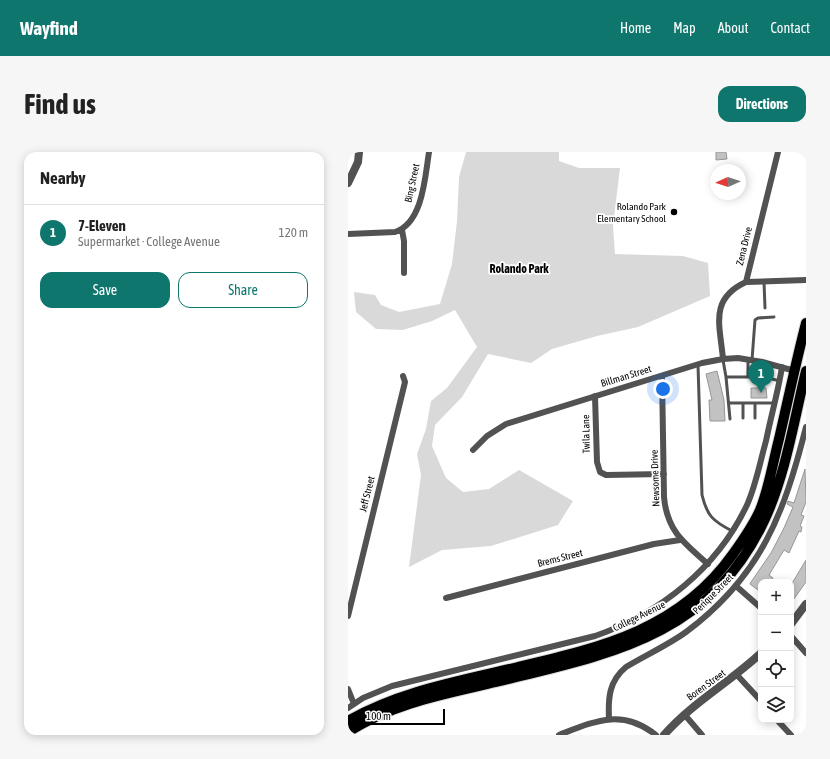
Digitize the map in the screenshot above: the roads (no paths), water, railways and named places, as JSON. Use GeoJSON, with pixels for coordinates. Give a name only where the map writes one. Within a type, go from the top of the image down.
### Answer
{"type":"FeatureCollection","features":[{"type":"Feature","properties":{"kind":"main road","name":"College Avenue"},"geometry":{"type":"LineString","coordinates":[[348,721],[381,704],[412,693],[602,646],[656,624],[697,595],[721,571],[746,535],[760,510],[770,479],[806,323]]}},
{"type":"Feature","properties":{"kind":"main road"},"geometry":{"type":"LineString","coordinates":[[348,732],[374,717],[408,704],[614,651],[658,632],[692,611],[714,593],[738,565],[765,519],[781,476],[806,371]]}},
{"type":"Feature","properties":{"kind":"street"},"geometry":{"type":"LineString","coordinates":[[348,183],[358,162],[359,152]]}},
{"type":"Feature","properties":{"kind":"street","name":"Bing Street"},"geometry":{"type":"LineString","coordinates":[[402,230],[414,215],[419,203],[429,152]]}},
{"type":"Feature","properties":{"kind":"street","name":"Zena Drive"},"geometry":{"type":"LineString","coordinates":[[746,282],[778,152]]}},
{"type":"Feature","properties":{"kind":"street"},"geometry":{"type":"LineString","coordinates":[[348,234],[395,232],[402,230],[404,240],[404,273]]}},
{"type":"Feature","properties":{"kind":"street"},"geometry":{"type":"LineString","coordinates":[[723,359],[720,306],[729,291],[746,282],[806,280]]}},
{"type":"Feature","properties":{"kind":"street","name":"Billman Street"},"geometry":{"type":"LineString","coordinates":[[473,450],[486,436],[506,424],[698,364],[723,359],[750,360],[768,363],[795,371]]}},
{"type":"Feature","properties":{"kind":"street"},"geometry":{"type":"LineString","coordinates":[[348,708],[377,692],[410,681],[596,636],[611,631],[656,608],[676,594],[708,564],[732,532],[747,504],[758,475],[782,367]]}},
{"type":"Feature","properties":{"kind":"street","name":"Jeff Street"},"geometry":{"type":"LineString","coordinates":[[348,616],[404,386],[403,376]]}},
{"type":"Feature","properties":{"kind":"street","name":"Newsome Drive"},"geometry":{"type":"LineString","coordinates":[[662,376],[666,511],[671,526],[680,540],[708,564]]}},
{"type":"Feature","properties":{"kind":"street","name":"Twila Lane"},"geometry":{"type":"LineString","coordinates":[[595,396],[597,462],[600,472],[606,475],[664,474]]}},
{"type":"Feature","properties":{"kind":"street","name":"Perique Street"},"geometry":{"type":"LineString","coordinates":[[609,718],[609,693],[613,682],[622,670],[684,633],[703,619],[736,586],[762,550],[776,524],[792,481],[806,428]]}},
{"type":"Feature","properties":{"kind":"street","name":"Brems Street"},"geometry":{"type":"LineString","coordinates":[[446,598],[654,544],[680,540]]}},
{"type":"Feature","properties":{"kind":"street"},"geometry":{"type":"LineString","coordinates":[[736,586],[758,605]]}},
{"type":"Feature","properties":{"kind":"street"},"geometry":{"type":"LineString","coordinates":[[794,620],[806,604]]}},
{"type":"Feature","properties":{"kind":"street"},"geometry":{"type":"LineString","coordinates":[[794,639],[806,653]]}},
{"type":"Feature","properties":{"kind":"street","name":"Boren Street"},"geometry":{"type":"LineString","coordinates":[[664,735],[684,714],[737,675],[758,656]]}},
{"type":"Feature","properties":{"kind":"street"},"geometry":{"type":"LineString","coordinates":[[737,675],[758,698]]}},
{"type":"Feature","properties":{"kind":"street"},"geometry":{"type":"LineString","coordinates":[[348,689],[354,704]]}},
{"type":"Feature","properties":{"kind":"street"},"geometry":{"type":"LineString","coordinates":[[684,714],[702,735]]}},
{"type":"Feature","properties":{"kind":"street"},"geometry":{"type":"LineString","coordinates":[[559,735],[609,718],[639,724],[656,735]]}},
{"type":"Feature","properties":{"kind":"street"},"geometry":{"type":"LineString","coordinates":[[780,723],[791,735]]}},
{"type":"Feature","properties":{"kind":"lane"},"geometry":{"type":"LineString","coordinates":[[764,281],[765,308]]}},
{"type":"Feature","properties":{"kind":"lane"},"geometry":{"type":"LineString","coordinates":[[748,377],[755,320],[758,318],[774,317]]}},
{"type":"Feature","properties":{"kind":"lane"},"geometry":{"type":"LineString","coordinates":[[723,359],[730,404],[730,418]]}},
{"type":"Feature","properties":{"kind":"lane"},"geometry":{"type":"LineString","coordinates":[[764,377],[768,363]]}},
{"type":"Feature","properties":{"kind":"lane"},"geometry":{"type":"LineString","coordinates":[[698,364],[702,495],[709,515],[719,524],[732,532]]}},
{"type":"Feature","properties":{"kind":"lane"},"geometry":{"type":"LineString","coordinates":[[726,377],[764,377],[780,381]]}},
{"type":"Feature","properties":{"kind":"lane"},"geometry":{"type":"LineString","coordinates":[[755,403],[756,418]]}},
{"type":"Feature","properties":{"kind":"lane"},"geometry":{"type":"LineString","coordinates":[[730,404],[775,403]]}},
{"type":"Feature","properties":{"kind":"lane"},"geometry":{"type":"LineString","coordinates":[[743,404],[743,418]]}},
{"type":"Feature","properties":{"kind":"place","name":"Rolando Park Elementary School"},"geometry":{"type":"Point","coordinates":[674,212]}},
{"type":"Feature","properties":{"kind":"place","name":"7-Eleven"},"geometry":{"type":"Point","coordinates":[761,393]}},
{"type":"Feature","properties":{"kind":"district","name":"Rolando Park"},"geometry":{"type":"Point","coordinates":[519,269]}}]}
